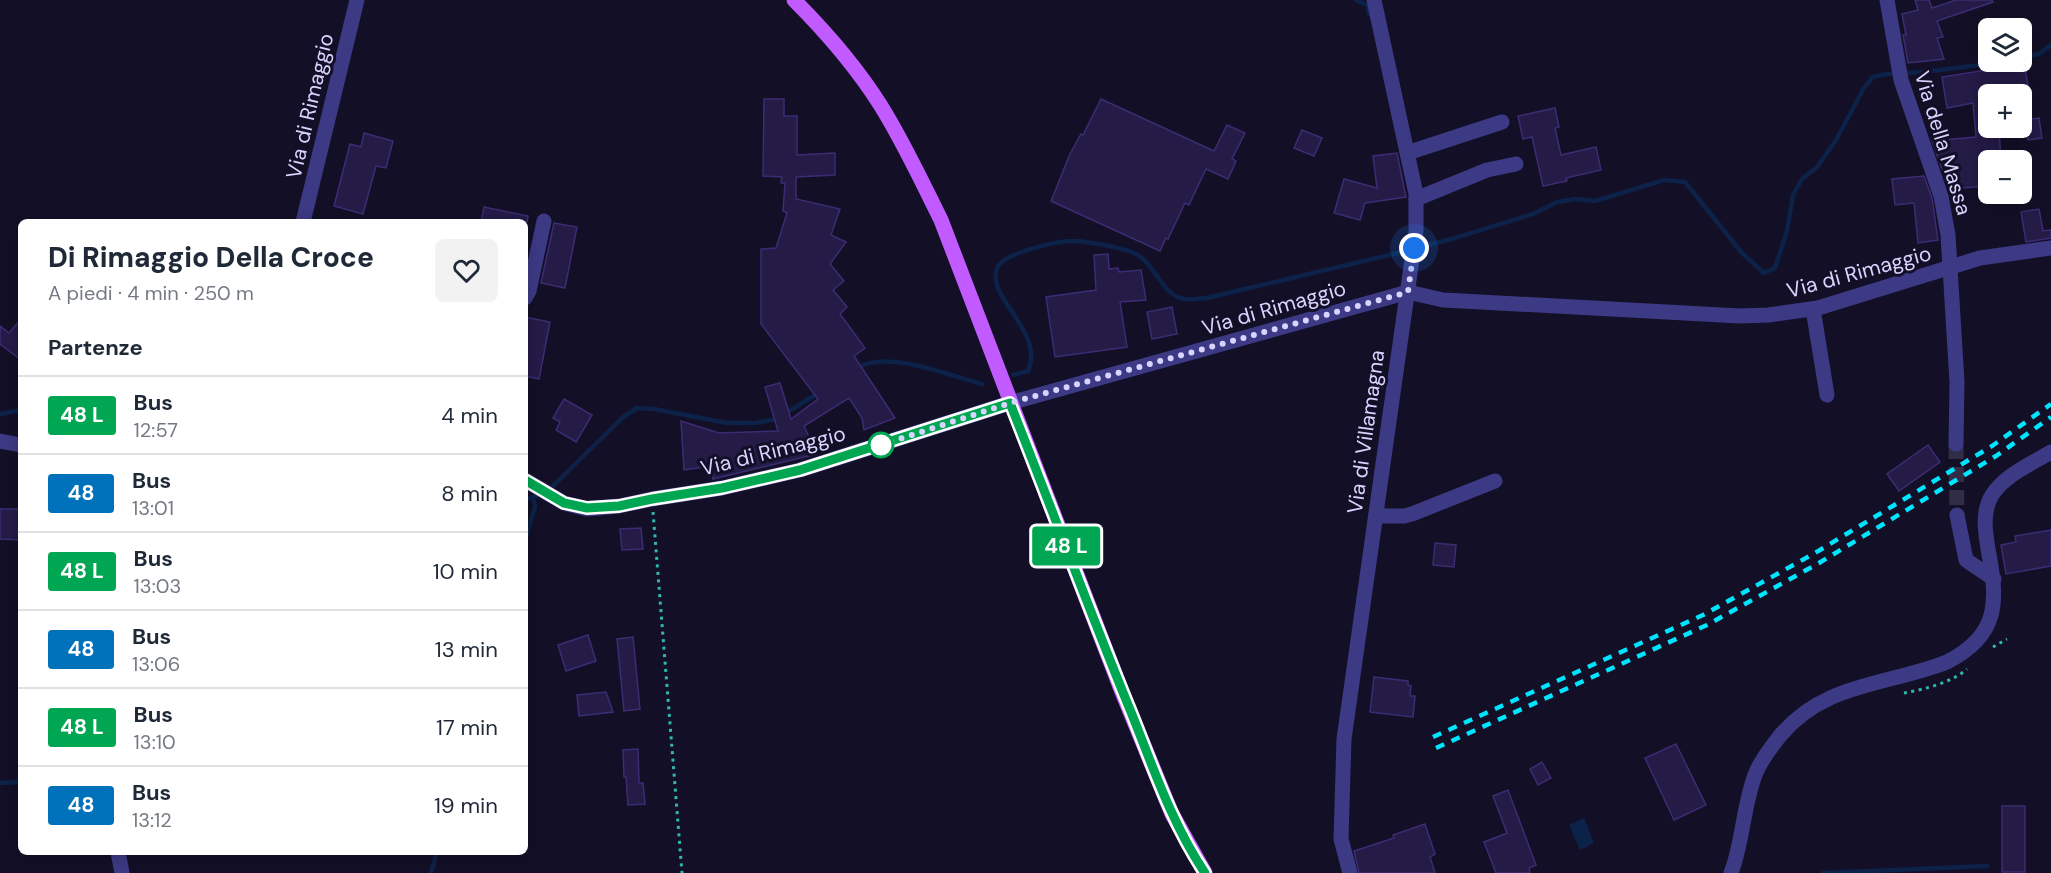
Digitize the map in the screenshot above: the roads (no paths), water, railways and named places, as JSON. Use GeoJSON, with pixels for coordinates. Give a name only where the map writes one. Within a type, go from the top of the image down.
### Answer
{"type":"FeatureCollection","features":[{"type":"Feature","properties":{"kind":"main road"},"geometry":{"type":"LineString","coordinates":[[794,0],[825,32],[880,106],[941,220],[1163,792],[1186,841],[1205,873]]}},
{"type":"Feature","properties":{"kind":"street","name":"Via di Rimaggio"},"geometry":{"type":"LineString","coordinates":[[304,219],[357,0]]}},
{"type":"Feature","properties":{"kind":"street","name":"Via di Villamagna"},"geometry":{"type":"LineString","coordinates":[[1350,873],[1341,839],[1344,739],[1416,231],[1416,199],[1374,0]]}},
{"type":"Feature","properties":{"kind":"street","name":"Via della Massa"},"geometry":{"type":"LineString","coordinates":[[1887,0],[1902,80],[1941,196],[1952,268],[1957,382],[1956,444]]}},
{"type":"Feature","properties":{"kind":"street"},"geometry":{"type":"LineString","coordinates":[[1407,153],[1502,122]]}},
{"type":"Feature","properties":{"kind":"street"},"geometry":{"type":"LineString","coordinates":[[1416,199],[1488,170],[1516,164]]}},
{"type":"Feature","properties":{"kind":"street"},"geometry":{"type":"LineString","coordinates":[[528,293],[544,221]]}},
{"type":"Feature","properties":{"kind":"street","name":"Via di Rimaggio"},"geometry":{"type":"LineString","coordinates":[[532,484],[564,503],[587,508],[619,506],[722,488],[800,470],[1009,398],[1408,292],[1443,300],[1740,316],[1768,315],[1813,309],[1980,258],[2051,248]]}},
{"type":"Feature","properties":{"kind":"street"},"geometry":{"type":"LineString","coordinates":[[1813,309],[1827,395]]}},
{"type":"Feature","properties":{"kind":"street"},"geometry":{"type":"LineString","coordinates":[[0,441],[18,444]]}},
{"type":"Feature","properties":{"kind":"street"},"geometry":{"type":"LineString","coordinates":[[1731,873],[1755,775],[1764,757],[1796,718],[1837,693],[1934,668],[1960,656],[1974,644],[1988,624],[1995,602],[1994,579],[1984,523],[1989,502],[1999,486],[2006,480],[2051,452]]}},
{"type":"Feature","properties":{"kind":"street"},"geometry":{"type":"LineString","coordinates":[[1376,516],[1412,514],[1495,482]]}},
{"type":"Feature","properties":{"kind":"street"},"geometry":{"type":"LineString","coordinates":[[1957,515],[1966,560],[1994,579]]}},
{"type":"Feature","properties":{"kind":"street"},"geometry":{"type":"LineString","coordinates":[[119,855],[122,873]]}},
{"type":"Feature","properties":{"kind":"water"},"geometry":{"type":"Polygon","coordinates":[[[1584,818],[1594,843],[1580,850],[1569,825],[1584,818]]]}},
{"type":"Feature","properties":{"kind":"waterway"},"geometry":{"type":"LineString","coordinates":[[1356,0],[1367,5],[1369,14]]}},
{"type":"Feature","properties":{"kind":"waterway"},"geometry":{"type":"LineString","coordinates":[[2032,55],[2039,54],[2051,45]]}},
{"type":"Feature","properties":{"kind":"waterway"},"geometry":{"type":"LineString","coordinates":[[1013,375],[1028,371],[1031,356],[1029,342],[998,289],[995,277],[998,266],[1021,252],[1043,245],[1064,242],[1093,243],[1134,253],[1147,263],[1169,291],[1176,296],[1184,299],[1207,298],[1455,238],[1533,214],[1557,202],[1576,199],[1595,201],[1664,180],[1685,182],[1742,253],[1764,273],[1775,268],[1787,231],[1793,195],[1802,179],[1817,167],[1836,140],[1864,88],[1873,77],[1978,65]]}},
{"type":"Feature","properties":{"kind":"waterway"},"geometry":{"type":"LineString","coordinates":[[857,368],[869,363],[884,361],[901,363],[936,370],[982,384]]}},
{"type":"Feature","properties":{"kind":"waterway"},"geometry":{"type":"LineString","coordinates":[[549,490],[623,417],[637,408],[654,409],[727,423],[755,423],[776,419],[820,392]]}},
{"type":"Feature","properties":{"kind":"waterway"},"geometry":{"type":"LineString","coordinates":[[0,414],[18,411]]}},
{"type":"Feature","properties":{"kind":"waterway"},"geometry":{"type":"LineString","coordinates":[[528,499],[542,494]]}},
{"type":"Feature","properties":{"kind":"waterway"},"geometry":{"type":"LineString","coordinates":[[528,530],[535,507],[533,497]]}},
{"type":"Feature","properties":{"kind":"waterway"},"geometry":{"type":"LineString","coordinates":[[0,783],[18,782]]}},
{"type":"Feature","properties":{"kind":"waterway"},"geometry":{"type":"LineString","coordinates":[[431,873],[436,855]]}},
{"type":"Feature","properties":{"kind":"waterway"},"geometry":{"type":"LineString","coordinates":[[1823,873],[1987,866]]}},
{"type":"Feature","properties":{"kind":"tunnel"},"geometry":{"type":"LineString","coordinates":[[1956,444],[1957,515]]}},
{"type":"Feature","properties":{"kind":"railway"},"geometry":{"type":"LineString","coordinates":[[1433,737],[1703,615],[1815,553],[1992,446],[2051,404]]}},
{"type":"Feature","properties":{"kind":"railway"},"geometry":{"type":"LineString","coordinates":[[1436,748],[1707,625],[1819,563],[1996,456],[2051,417]]}}]}
